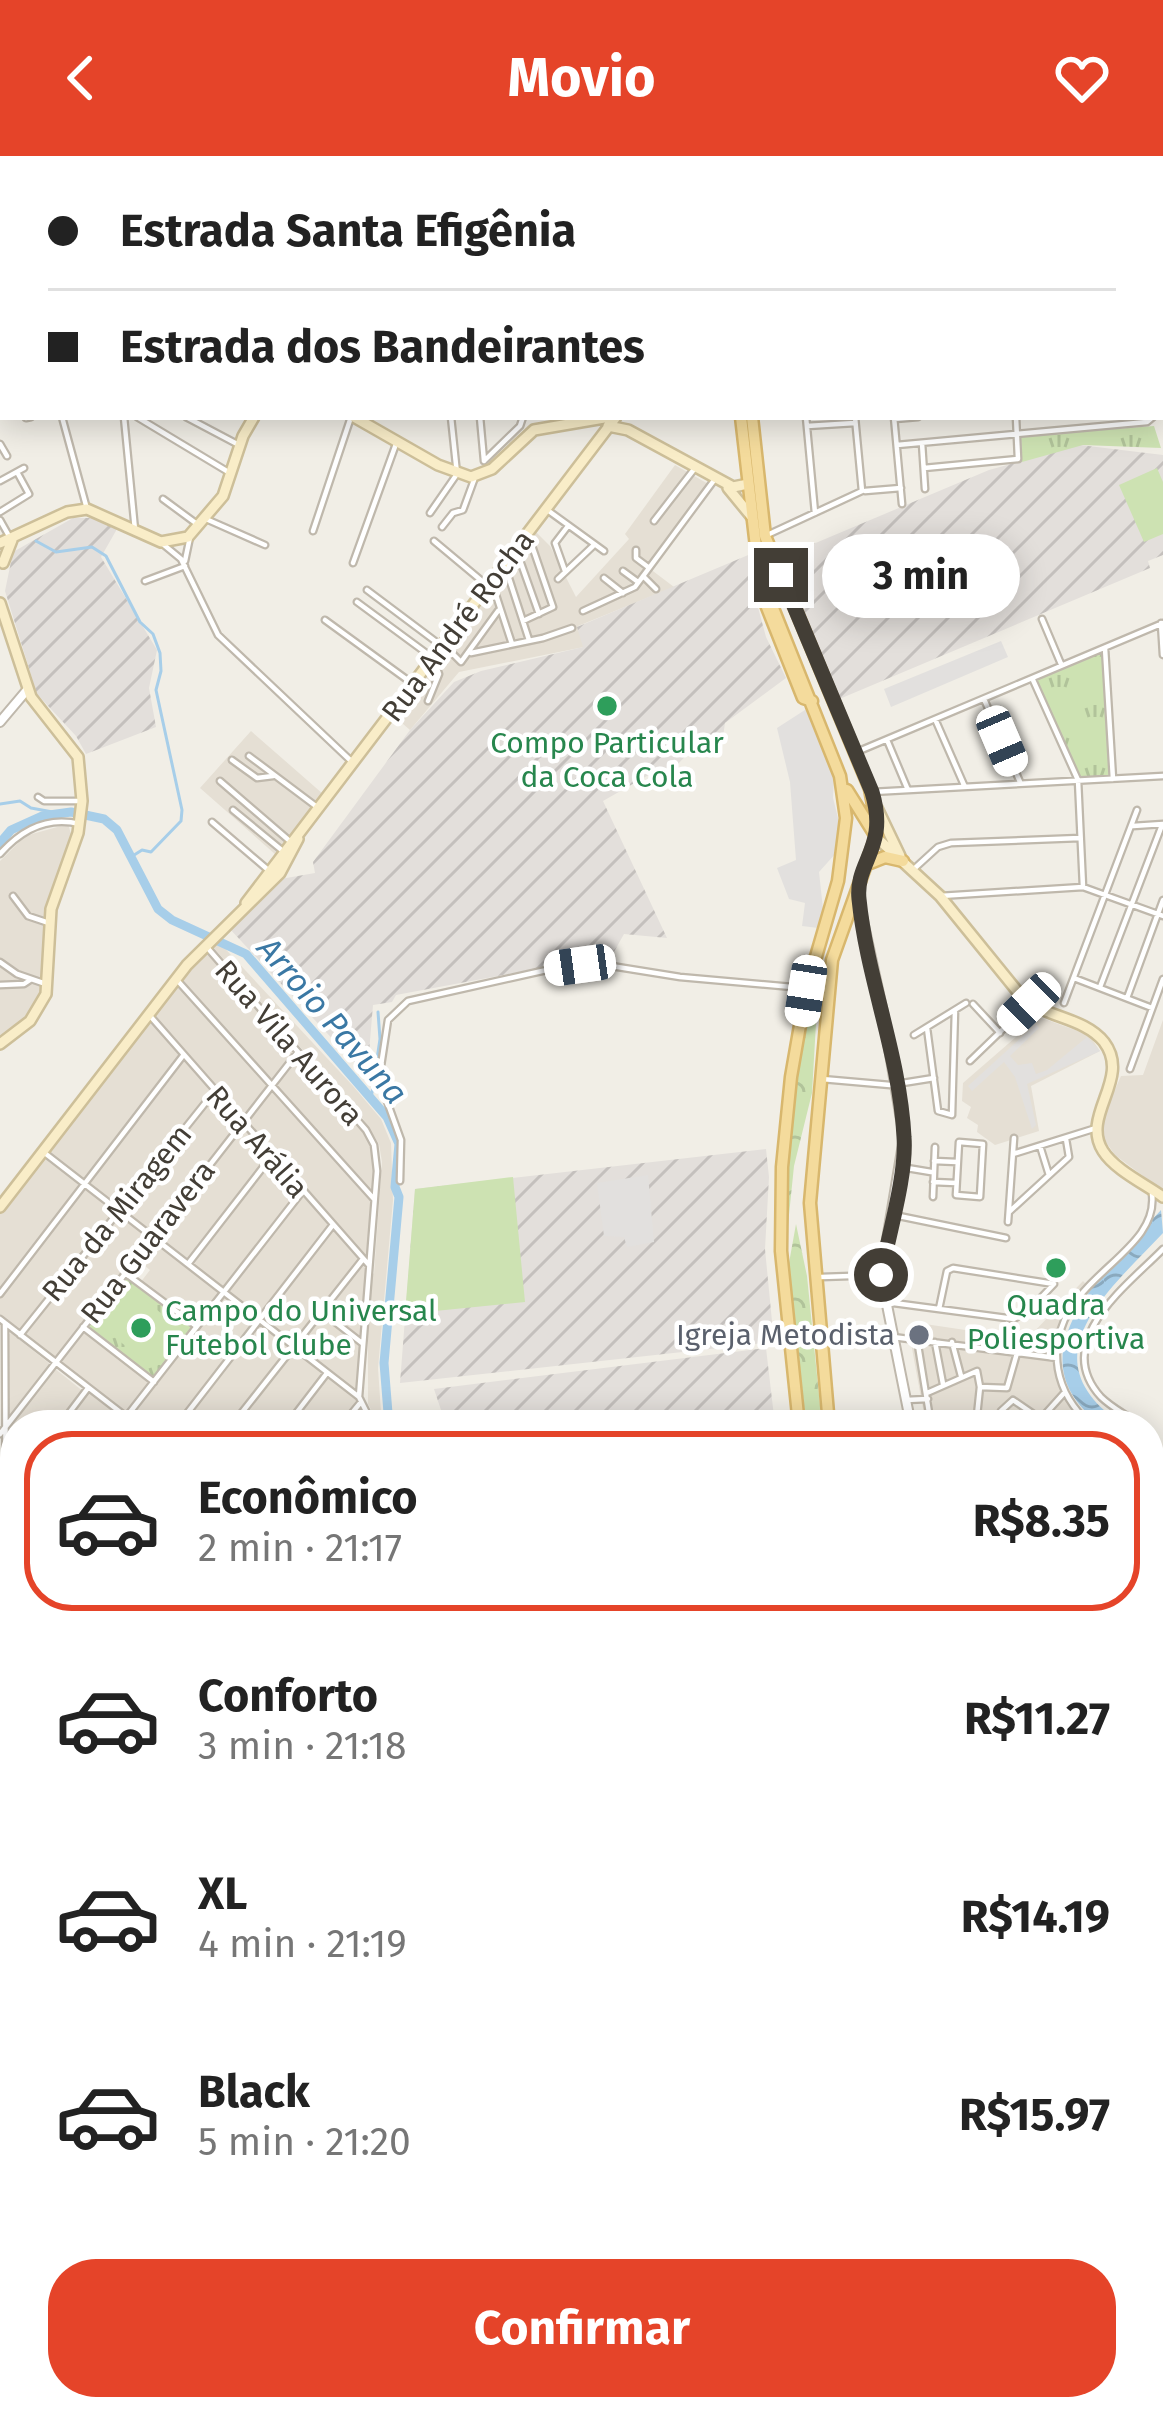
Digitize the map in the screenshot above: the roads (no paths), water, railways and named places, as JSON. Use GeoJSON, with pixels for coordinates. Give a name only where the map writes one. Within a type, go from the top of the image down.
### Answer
{"type":"FeatureCollection","features":[{"type":"Feature","properties":{"kind":"main road"},"geometry":{"type":"LineString","coordinates":[[1,567],[6,542],[59,515],[87,509],[160,542],[180,546],[199,527],[232,474],[252,420]]}},
{"type":"Feature","properties":{"kind":"main road"},"geometry":{"type":"LineString","coordinates":[[358,420],[458,474],[482,470],[529,433],[588,422],[600,437]]}},
{"type":"Feature","properties":{"kind":"main road","name":"Rua André Rocha"},"geometry":{"type":"LineString","coordinates":[[246,903],[612,420]]}},
{"type":"Feature","properties":{"kind":"main road"},"geometry":{"type":"LineString","coordinates":[[614,420],[717,480],[737,488],[748,484]]}},
{"type":"Feature","properties":{"kind":"main road"},"geometry":{"type":"LineString","coordinates":[[741,420],[759,580],[802,698],[823,697],[826,689]]}},
{"type":"Feature","properties":{"kind":"main road"},"geometry":{"type":"LineString","coordinates":[[752,420],[766,536],[877,808],[908,866]]}},
{"type":"Feature","properties":{"kind":"main road"},"geometry":{"type":"LineString","coordinates":[[717,480],[743,502],[752,517]]}},
{"type":"Feature","properties":{"kind":"main road"},"geometry":{"type":"LineString","coordinates":[[759,580],[781,575]]}},
{"type":"Feature","properties":{"kind":"main road"},"geometry":{"type":"LineString","coordinates":[[0,602],[27,689],[75,748],[82,802],[50,923],[48,984],[35,1015],[0,1044]]}},
{"type":"Feature","properties":{"kind":"main road"},"geometry":{"type":"LineString","coordinates":[[797,1410],[779,1226],[790,1077],[806,991],[844,845],[846,807],[840,776],[812,701]]}},
{"type":"Feature","properties":{"kind":"main road"},"geometry":{"type":"LineString","coordinates":[[840,776],[877,838],[940,896],[1029,1004],[1090,1030],[1109,1051],[1113,1077],[1096,1128],[1098,1142],[1109,1159],[1163,1197]]}},
{"type":"Feature","properties":{"kind":"main road"},"geometry":{"type":"LineString","coordinates":[[827,1410],[810,1203],[832,959],[877,838],[877,808]]}},
{"type":"Feature","properties":{"kind":"main road","name":"Rua André Rocha"},"geometry":{"type":"LineString","coordinates":[[0,1207],[205,944],[282,870],[292,843]]}},
{"type":"Feature","properties":{"kind":"main road"},"geometry":{"type":"LineString","coordinates":[[867,865],[885,857],[908,866]]}},
{"type":"Feature","properties":{"kind":"main road"},"geometry":{"type":"LineString","coordinates":[[811,970],[815,986],[830,984]]}},
{"type":"Feature","properties":{"kind":"main road"},"geometry":{"type":"LineString","coordinates":[[801,1018],[810,1006],[819,1005],[828,1022]]}},
{"type":"Feature","properties":{"kind":"street"},"geometry":{"type":"LineString","coordinates":[[63,420],[87,509]]}},
{"type":"Feature","properties":{"kind":"street"},"geometry":{"type":"LineString","coordinates":[[124,420],[135,530]]}},
{"type":"Feature","properties":{"kind":"street"},"geometry":{"type":"LineString","coordinates":[[142,420],[232,474]]}},
{"type":"Feature","properties":{"kind":"street"},"geometry":{"type":"LineString","coordinates":[[191,420],[239,446]]}},
{"type":"Feature","properties":{"kind":"street"},"geometry":{"type":"LineString","coordinates":[[313,531],[351,420]]}},
{"type":"Feature","properties":{"kind":"street"},"geometry":{"type":"LineString","coordinates":[[430,513],[458,474],[451,420]]}},
{"type":"Feature","properties":{"kind":"street"},"geometry":{"type":"LineString","coordinates":[[480,420],[482,470]]}},
{"type":"Feature","properties":{"kind":"street"},"geometry":{"type":"LineString","coordinates":[[442,527],[453,513],[463,510],[482,470],[522,420]]}},
{"type":"Feature","properties":{"kind":"street"},"geometry":{"type":"LineString","coordinates":[[806,420],[815,514]]}},
{"type":"Feature","properties":{"kind":"street"},"geometry":{"type":"LineString","coordinates":[[807,426],[855,420],[862,491]]}},
{"type":"Feature","properties":{"kind":"street"},"geometry":{"type":"LineString","coordinates":[[895,420],[902,504]]}},
{"type":"Feature","properties":{"kind":"street"},"geometry":{"type":"LineString","coordinates":[[924,468],[1019,458],[1016,420]]}},
{"type":"Feature","properties":{"kind":"street"},"geometry":{"type":"LineString","coordinates":[[897,446],[1144,420]]}},
{"type":"Feature","properties":{"kind":"street"},"geometry":{"type":"LineString","coordinates":[[353,563],[397,441]]}},
{"type":"Feature","properties":{"kind":"street"},"geometry":{"type":"LineString","coordinates":[[922,443],[925,489]]}},
{"type":"Feature","properties":{"kind":"street"},"geometry":{"type":"LineString","coordinates":[[0,444],[7,457]]}},
{"type":"Feature","properties":{"kind":"street"},"geometry":{"type":"LineString","coordinates":[[654,520],[695,468]]}},
{"type":"Feature","properties":{"kind":"street"},"geometry":{"type":"LineString","coordinates":[[0,481],[20,470],[29,494],[0,516],[6,542]]}},
{"type":"Feature","properties":{"kind":"street"},"geometry":{"type":"LineString","coordinates":[[583,611],[625,594],[639,582],[717,480]]}},
{"type":"Feature","properties":{"kind":"street"},"geometry":{"type":"LineString","coordinates":[[766,536],[862,491],[901,488]]}},
{"type":"Feature","properties":{"kind":"street"},"geometry":{"type":"LineString","coordinates":[[163,499],[199,527],[266,545]]}},
{"type":"Feature","properties":{"kind":"street"},"geometry":{"type":"LineString","coordinates":[[546,509],[604,551]]}},
{"type":"Feature","properties":{"kind":"street","name":"Rua André Rocha"},"geometry":{"type":"LineString","coordinates":[[565,571],[556,543],[568,526]]}},
{"type":"Feature","properties":{"kind":"street"},"geometry":{"type":"LineString","coordinates":[[523,621],[553,604],[528,533]]}},
{"type":"Feature","properties":{"kind":"street"},"geometry":{"type":"LineString","coordinates":[[434,541],[495,592],[512,644]]}},
{"type":"Feature","properties":{"kind":"street","name":"Rua André Rocha"},"geometry":{"type":"LineString","coordinates":[[558,579],[595,545]]}},
{"type":"Feature","properties":{"kind":"street"},"geometry":{"type":"LineString","coordinates":[[180,546],[184,566],[218,635],[354,764]]}},
{"type":"Feature","properties":{"kind":"street"},"geometry":{"type":"LineString","coordinates":[[516,548],[539,614]]}},
{"type":"Feature","properties":{"kind":"street"},"geometry":{"type":"LineString","coordinates":[[636,550],[636,558],[649,568]]}},
{"type":"Feature","properties":{"kind":"street"},"geometry":{"type":"LineString","coordinates":[[504,563],[529,640]]}},
{"type":"Feature","properties":{"kind":"street"},"geometry":{"type":"LineString","coordinates":[[145,581],[184,566]]}},
{"type":"Feature","properties":{"kind":"street"},"geometry":{"type":"LineString","coordinates":[[623,572],[656,589]]}},
{"type":"Feature","properties":{"kind":"street"},"geometry":{"type":"LineString","coordinates":[[604,578],[625,594]]}},
{"type":"Feature","properties":{"kind":"street"},"geometry":{"type":"LineString","coordinates":[[639,582],[644,596]]}},
{"type":"Feature","properties":{"kind":"street"},"geometry":{"type":"LineString","coordinates":[[367,590],[459,663],[471,653],[500,608]]}},
{"type":"Feature","properties":{"kind":"street"},"geometry":{"type":"LineString","coordinates":[[358,602],[434,658],[438,681],[428,701]]}},
{"type":"Feature","properties":{"kind":"street"},"geometry":{"type":"LineString","coordinates":[[1042,619],[1061,665]]}},
{"type":"Feature","properties":{"kind":"street"},"geometry":{"type":"LineString","coordinates":[[325,620],[413,684]]}},
{"type":"Feature","properties":{"kind":"street"},"geometry":{"type":"LineString","coordinates":[[855,752],[1162,623],[1163,655]]}},
{"type":"Feature","properties":{"kind":"street"},"geometry":{"type":"LineString","coordinates":[[471,653],[572,628]]}},
{"type":"Feature","properties":{"kind":"street"},"geometry":{"type":"LineString","coordinates":[[0,645],[12,641]]}},
{"type":"Feature","properties":{"kind":"street"},"geometry":{"type":"LineString","coordinates":[[1105,648],[1113,779]]}},
{"type":"Feature","properties":{"kind":"street"},"geometry":{"type":"LineString","coordinates":[[1032,679],[1078,780],[1083,887]]}},
{"type":"Feature","properties":{"kind":"street"},"geometry":{"type":"LineString","coordinates":[[0,722],[27,689]]}},
{"type":"Feature","properties":{"kind":"street"},"geometry":{"type":"LineString","coordinates":[[984,699],[1021,784]]}},
{"type":"Feature","properties":{"kind":"street"},"geometry":{"type":"LineString","coordinates":[[935,719],[965,787]]}},
{"type":"Feature","properties":{"kind":"street"},"geometry":{"type":"LineString","coordinates":[[887,740],[908,790]]}},
{"type":"Feature","properties":{"kind":"street"},"geometry":{"type":"LineString","coordinates":[[249,756],[320,809]]}},
{"type":"Feature","properties":{"kind":"street"},"geometry":{"type":"LineString","coordinates":[[232,760],[257,778],[273,776]]}},
{"type":"Feature","properties":{"kind":"street"},"geometry":{"type":"LineString","coordinates":[[872,792],[1163,776]]}},
{"type":"Feature","properties":{"kind":"street"},"geometry":{"type":"LineString","coordinates":[[220,781],[292,843]]}},
{"type":"Feature","properties":{"kind":"street"},"geometry":{"type":"LineString","coordinates":[[38,797],[82,802]]}},
{"type":"Feature","properties":{"kind":"street"},"geometry":{"type":"LineString","coordinates":[[233,810],[292,843]]}},
{"type":"Feature","properties":{"kind":"street"},"geometry":{"type":"LineString","coordinates":[[1064,1003],[1137,810]]}},
{"type":"Feature","properties":{"kind":"street"},"geometry":{"type":"LineString","coordinates":[[0,854],[35,827],[58,820],[80,823]]}},
{"type":"Feature","properties":{"kind":"street"},"geometry":{"type":"LineString","coordinates":[[212,823],[269,871]]}},
{"type":"Feature","properties":{"kind":"street"},"geometry":{"type":"LineString","coordinates":[[1100,987],[1162,824],[1132,826]]}},
{"type":"Feature","properties":{"kind":"street"},"geometry":{"type":"LineString","coordinates":[[908,866],[951,843],[1080,838]]}},
{"type":"Feature","properties":{"kind":"street"},"geometry":{"type":"LineString","coordinates":[[940,896],[1083,887],[1160,915]]}},
{"type":"Feature","properties":{"kind":"street"},"geometry":{"type":"LineString","coordinates":[[857,893],[904,1138],[881,1275],[908,1410]]}},
{"type":"Feature","properties":{"kind":"street"},"geometry":{"type":"LineString","coordinates":[[13,896],[28,916],[50,923]]}},
{"type":"Feature","properties":{"kind":"street"},"geometry":{"type":"LineString","coordinates":[[1127,998],[1163,899]]}},
{"type":"Feature","properties":{"kind":"street"},"geometry":{"type":"LineString","coordinates":[[847,922],[856,919],[863,924]]}},
{"type":"Feature","properties":{"kind":"street","name":"Rua Vila Aurora"},"geometry":{"type":"LineString","coordinates":[[205,944],[374,1145],[360,1399]]}},
{"type":"Feature","properties":{"kind":"street"},"geometry":{"type":"LineString","coordinates":[[0,962],[30,980],[48,984]]}},
{"type":"Feature","properties":{"kind":"street"},"geometry":{"type":"LineString","coordinates":[[400,1181],[401,1140],[379,1079],[388,1020],[408,1001],[551,969],[599,964],[806,991],[820,992],[830,984]]}},
{"type":"Feature","properties":{"kind":"street"},"geometry":{"type":"LineString","coordinates":[[1074,978],[1152,1008]]}},
{"type":"Feature","properties":{"kind":"street"},"geometry":{"type":"LineString","coordinates":[[176,979],[374,1199]]}},
{"type":"Feature","properties":{"kind":"street"},"geometry":{"type":"LineString","coordinates":[[0,985],[30,980]]}},
{"type":"Feature","properties":{"kind":"street"},"geometry":{"type":"LineString","coordinates":[[1130,1069],[1163,980]]}},
{"type":"Feature","properties":{"kind":"street"},"geometry":{"type":"LineString","coordinates":[[914,1034],[970,1003],[1000,1033]]}},
{"type":"Feature","properties":{"kind":"street"},"geometry":{"type":"LineString","coordinates":[[970,1061],[1029,1004]]}},
{"type":"Feature","properties":{"kind":"street"},"geometry":{"type":"LineString","coordinates":[[927,1028],[938,1111],[952,1115],[955,1010]]}},
{"type":"Feature","properties":{"kind":"street","name":"Rua Arália"},"geometry":{"type":"LineString","coordinates":[[149,1015],[366,1262]]}},
{"type":"Feature","properties":{"kind":"street","name":"Rua Guaravera"},"geometry":{"type":"LineString","coordinates":[[18,1410],[298,1052]]}},
{"type":"Feature","properties":{"kind":"street"},"geometry":{"type":"LineString","coordinates":[[0,1294],[182,1057]]}},
{"type":"Feature","properties":{"kind":"street"},"geometry":{"type":"LineString","coordinates":[[822,1078],[896,1084],[954,1080]]}},
{"type":"Feature","properties":{"kind":"street","name":"Rua da Miragem"},"geometry":{"type":"LineString","coordinates":[[20,1335],[214,1092]]}},
{"type":"Feature","properties":{"kind":"street"},"geometry":{"type":"LineString","coordinates":[[1013,1154],[1096,1128]]}},
{"type":"Feature","properties":{"kind":"street"},"geometry":{"type":"LineString","coordinates":[[1008,1222],[1014,1138]]}},
{"type":"Feature","properties":{"kind":"street"},"geometry":{"type":"LineString","coordinates":[[1009,1212],[1069,1157],[1066,1139]]}},
{"type":"Feature","properties":{"kind":"street"},"geometry":{"type":"LineString","coordinates":[[958,1142],[983,1144],[980,1196],[956,1196],[956,1183],[958,1142]]}},
{"type":"Feature","properties":{"kind":"street"},"geometry":{"type":"LineString","coordinates":[[1040,1146],[1049,1175]]}},
{"type":"Feature","properties":{"kind":"street"},"geometry":{"type":"LineString","coordinates":[[933,1197],[935,1148]]}},
{"type":"Feature","properties":{"kind":"street"},"geometry":{"type":"LineString","coordinates":[[43,1151],[328,1373],[360,1399],[366,1410]]}},
{"type":"Feature","properties":{"kind":"street"},"geometry":{"type":"LineString","coordinates":[[188,1264],[272,1157]]}},
{"type":"Feature","properties":{"kind":"street"},"geometry":{"type":"LineString","coordinates":[[934,1161],[957,1162]]}},
{"type":"Feature","properties":{"kind":"street"},"geometry":{"type":"LineString","coordinates":[[902,1167],[934,1172]]}},
{"type":"Feature","properties":{"kind":"street"},"geometry":{"type":"LineString","coordinates":[[933,1182],[956,1183]]}},
{"type":"Feature","properties":{"kind":"street"},"geometry":{"type":"LineString","coordinates":[[1079,1410],[1065,1392],[1057,1358],[1059,1333],[1071,1305],[1150,1220],[1151,1189]]}},
{"type":"Feature","properties":{"kind":"street"},"geometry":{"type":"LineString","coordinates":[[132,1410],[302,1192]]}},
{"type":"Feature","properties":{"kind":"street"},"geometry":{"type":"LineString","coordinates":[[891,1214],[1006,1238]]}},
{"type":"Feature","properties":{"kind":"street"},"geometry":{"type":"LineString","coordinates":[[190,1410],[332,1226]]}},
{"type":"Feature","properties":{"kind":"street"},"geometry":{"type":"LineString","coordinates":[[1118,1410],[1095,1388],[1086,1359],[1087,1340],[1103,1309],[1163,1249]]}},
{"type":"Feature","properties":{"kind":"street"},"geometry":{"type":"LineString","coordinates":[[244,1410],[366,1262]]}},
{"type":"Feature","properties":{"kind":"street"},"geometry":{"type":"LineString","coordinates":[[886,1302],[1014,1319],[1053,1286],[1051,1281],[953,1268],[947,1271],[940,1309]]}},
{"type":"Feature","properties":{"kind":"street"},"geometry":{"type":"LineString","coordinates":[[125,1273],[196,1326]]}},
{"type":"Feature","properties":{"kind":"street"},"geometry":{"type":"LineString","coordinates":[[814,1277],[881,1275]]}},
{"type":"Feature","properties":{"kind":"street"},"geometry":{"type":"LineString","coordinates":[[321,1311],[362,1343]]}},
{"type":"Feature","properties":{"kind":"street"},"geometry":{"type":"LineString","coordinates":[[2,1321],[117,1410]]}},
{"type":"Feature","properties":{"kind":"street"},"geometry":{"type":"LineString","coordinates":[[2,1321],[2,1410]]}},
{"type":"Feature","properties":{"kind":"street"},"geometry":{"type":"LineString","coordinates":[[82,1327],[154,1382]]}},
{"type":"Feature","properties":{"kind":"street"},"geometry":{"type":"LineString","coordinates":[[893,1337],[1057,1358]]}},
{"type":"Feature","properties":{"kind":"street"},"geometry":{"type":"LineString","coordinates":[[917,1339],[929,1410]]}},
{"type":"Feature","properties":{"kind":"street"},"geometry":{"type":"LineString","coordinates":[[935,1340],[943,1384]]}},
{"type":"Feature","properties":{"kind":"street"},"geometry":{"type":"LineString","coordinates":[[952,1342],[961,1376]]}},
{"type":"Feature","properties":{"kind":"street"},"geometry":{"type":"LineString","coordinates":[[980,1387],[1006,1388],[1017,1353]]}},
{"type":"Feature","properties":{"kind":"street"},"geometry":{"type":"LineString","coordinates":[[906,1400],[928,1396],[943,1384],[977,1371],[978,1410]]}},
{"type":"Feature","properties":{"kind":"street"},"geometry":{"type":"LineString","coordinates":[[299,1410],[328,1373]]}},
{"type":"Feature","properties":{"kind":"street"},"geometry":{"type":"LineString","coordinates":[[71,1410],[88,1388]]}},
{"type":"Feature","properties":{"kind":"street"},"geometry":{"type":"LineString","coordinates":[[1050,1410],[1065,1392]]}},
{"type":"Feature","properties":{"kind":"street"},"geometry":{"type":"LineString","coordinates":[[353,1410],[360,1399]]}},
{"type":"Feature","properties":{"kind":"water"},"geometry":{"type":"Polygon","coordinates":[[[1161,1210],[1163,1233],[1120,1278],[1085,1326],[1078,1350],[1080,1375],[1106,1410],[1087,1410],[1075,1398],[1063,1370],[1065,1341],[1076,1313],[1161,1210]]]}},
{"type":"Feature","properties":{"kind":"waterway"},"geometry":{"type":"LineString","coordinates":[[36,541],[56,552],[92,547],[106,556],[160,653],[156,690],[181,821],[151,852],[142,850],[131,857]]}},
{"type":"Feature","properties":{"kind":"waterway"},"geometry":{"type":"LineString","coordinates":[[0,804],[20,801],[58,813]]}},
{"type":"Feature","properties":{"kind":"waterway","name":"Arroio Pavuna"},"geometry":{"type":"LineString","coordinates":[[0,843],[11,830],[42,816],[71,812],[104,819],[117,830],[158,909],[246,954],[387,1117],[399,1144],[395,1187],[399,1197],[384,1363],[388,1410]]}},
{"type":"Feature","properties":{"kind":"waterway"},"geometry":{"type":"LineString","coordinates":[[371,1099],[380,1039],[378,1012]]}},
{"type":"Feature","properties":{"kind":"place","name":"Compo Particular da Coca Cola"},"geometry":{"type":"Point","coordinates":[607,706]}},
{"type":"Feature","properties":{"kind":"place","name":"Quadra Poliesportiva"},"geometry":{"type":"Point","coordinates":[1056,1268]}},
{"type":"Feature","properties":{"kind":"place","name":"Campo do Universal Futebol Clube"},"geometry":{"type":"Point","coordinates":[141,1328]}},
{"type":"Feature","properties":{"kind":"place","name":"Igreja Metodista"},"geometry":{"type":"Point","coordinates":[919,1335]}}]}
